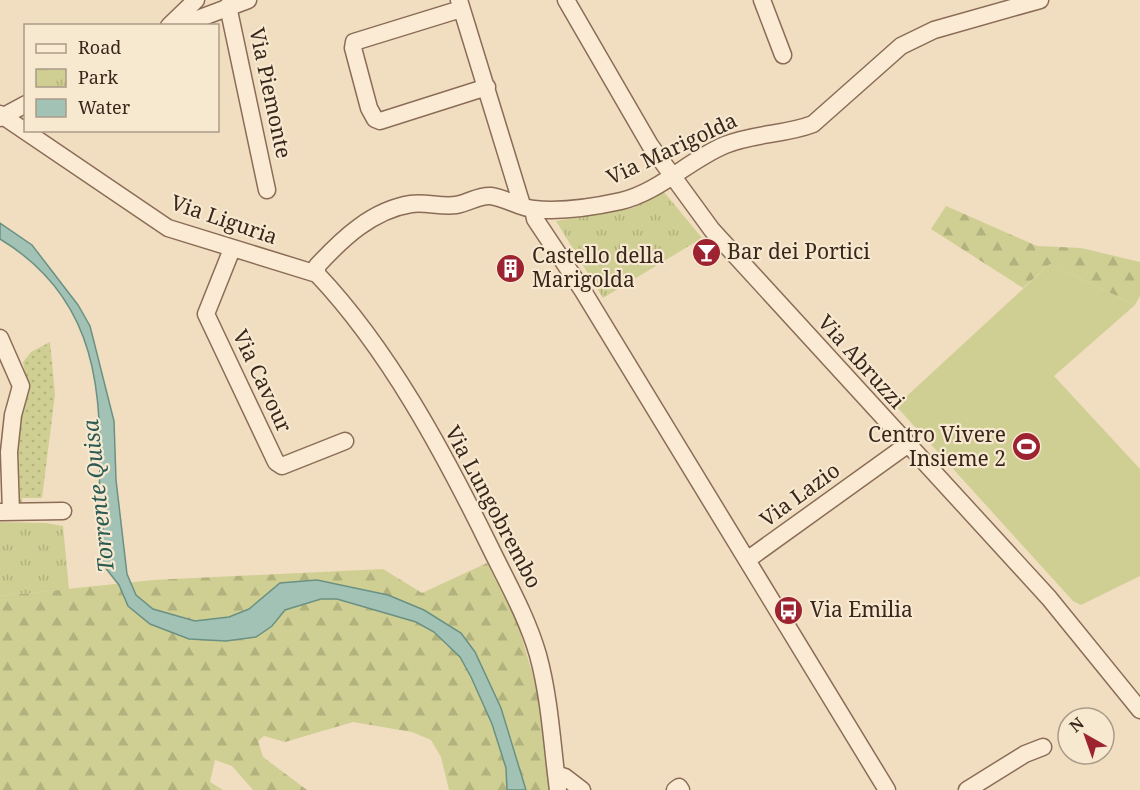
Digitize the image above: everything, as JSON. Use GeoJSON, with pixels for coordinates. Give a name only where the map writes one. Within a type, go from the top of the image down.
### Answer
{"type":"FeatureCollection","features":[{"type":"Feature","properties":{"kind":"street"},"geometry":{"type":"LineString","coordinates":[[171,24],[196,0]]}},
{"type":"Feature","properties":{"kind":"street"},"geometry":{"type":"LineString","coordinates":[[206,0],[206,5],[212,9],[228,6]]}},
{"type":"Feature","properties":{"kind":"street"},"geometry":{"type":"LineString","coordinates":[[184,24],[248,0]]}},
{"type":"Feature","properties":{"kind":"street","name":"Via Abruzzi"},"geometry":{"type":"LineString","coordinates":[[566,0],[650,145],[712,230],[1048,598],[1140,710]]}},
{"type":"Feature","properties":{"kind":"street"},"geometry":{"type":"LineString","coordinates":[[762,0],[783,55]]}},
{"type":"Feature","properties":{"kind":"street","name":"Via Marigolda"},"geometry":{"type":"LineString","coordinates":[[317,274],[317,266],[343,238],[390,210],[409,204],[456,205],[488,196],[527,207],[592,207],[624,200],[672,176],[699,157],[725,145],[746,137],[800,129],[813,124],[896,50],[917,38],[1040,0]]}},
{"type":"Feature","properties":{"kind":"street"},"geometry":{"type":"LineString","coordinates":[[487,87],[380,121],[375,119],[369,108],[353,48],[354,42],[460,4],[527,207],[583,291],[887,790]]}},
{"type":"Feature","properties":{"kind":"street","name":"Via Piemonte"},"geometry":{"type":"LineString","coordinates":[[228,6],[267,190]]}},
{"type":"Feature","properties":{"kind":"street"},"geometry":{"type":"LineString","coordinates":[[1,116],[24,105]]}},
{"type":"Feature","properties":{"kind":"street","name":"Via Liguria"},"geometry":{"type":"LineString","coordinates":[[1,116],[24,131]]}},
{"type":"Feature","properties":{"kind":"street","name":"Via Liguria"},"geometry":{"type":"LineString","coordinates":[[25,132],[168,228],[317,274]]}},
{"type":"Feature","properties":{"kind":"street","name":"Via Cavour"},"geometry":{"type":"LineString","coordinates":[[232,249],[206,314],[276,462],[282,466],[345,441]]}},
{"type":"Feature","properties":{"kind":"street","name":"Via Lungobrembo"},"geometry":{"type":"LineString","coordinates":[[317,274],[375,348],[424,425],[467,501],[512,589],[537,652],[546,686],[557,782]]}},
{"type":"Feature","properties":{"kind":"street"},"geometry":{"type":"LineString","coordinates":[[0,338],[21,386],[5,452],[5,512],[63,511]]}},
{"type":"Feature","properties":{"kind":"street"},"geometry":{"type":"LineString","coordinates":[[0,354],[13,366]]}},
{"type":"Feature","properties":{"kind":"street","name":"Via Lazio"},"geometry":{"type":"LineString","coordinates":[[747,560],[907,446]]}},
{"type":"Feature","properties":{"kind":"street"},"geometry":{"type":"LineString","coordinates":[[967,790],[1025,754],[1043,747]]}},
{"type":"Feature","properties":{"kind":"street"},"geometry":{"type":"LineString","coordinates":[[557,782],[565,777],[582,790]]}},
{"type":"Feature","properties":{"kind":"street"},"geometry":{"type":"LineString","coordinates":[[675,790],[679,787],[681,790]]}},
{"type":"Feature","properties":{"kind":"green space"},"geometry":{"type":"Polygon","coordinates":[[[664,192],[702,238],[603,298],[556,221],[633,208],[664,192]]]}},
{"type":"Feature","properties":{"kind":"green space"},"geometry":{"type":"Polygon","coordinates":[[[946,206],[1037,246],[1081,248],[1140,262],[1140,296],[1135,305],[1050,264],[1023,288],[931,229],[946,206]]]}},
{"type":"Feature","properties":{"kind":"green space","name":"Centro Vivere Insieme 2"},"geometry":{"type":"Polygon","coordinates":[[[1050,264],[1135,305],[1054,376],[1140,469],[1140,576],[1081,605],[1073,601],[896,406],[1050,264]]]}},
{"type":"Feature","properties":{"kind":"green space"},"geometry":{"type":"Polygon","coordinates":[[[50,342],[55,394],[42,498],[22,498],[21,507],[18,506],[13,458],[26,380],[23,362],[31,352],[50,342]]]}},
{"type":"Feature","properties":{"kind":"green space"},"geometry":{"type":"Polygon","coordinates":[[[0,522],[46,523],[63,526],[69,589],[0,596],[0,522]]]}},
{"type":"Feature","properties":{"kind":"green space"},"geometry":{"type":"Polygon","coordinates":[[[487,563],[517,621],[551,738],[553,790],[449,790],[441,757],[431,740],[412,732],[353,722],[285,742],[264,736],[258,741],[263,757],[307,790],[253,790],[232,766],[215,760],[210,782],[223,790],[0,790],[0,596],[153,580],[383,569],[422,593],[487,563]]]}},
{"type":"Feature","properties":{"kind":"water"},"geometry":{"type":"Polygon","coordinates":[[[0,223],[32,245],[78,305],[90,326],[114,421],[116,480],[127,574],[136,595],[153,609],[195,621],[229,617],[249,609],[280,583],[317,580],[388,595],[424,610],[461,633],[475,652],[501,708],[526,790],[507,790],[506,768],[492,724],[460,657],[434,632],[416,622],[337,599],[321,599],[285,610],[272,626],[256,637],[226,641],[189,639],[150,624],[128,606],[119,585],[100,561],[103,520],[99,503],[99,421],[96,385],[88,352],[76,320],[58,290],[33,263],[0,239],[0,223]]]}},
{"type":"Feature","properties":{"kind":"place","name":"Bar dei Portici"},"geometry":{"type":"Point","coordinates":[706,252]}},
{"type":"Feature","properties":{"kind":"place","name":"Castello della Marigolda"},"geometry":{"type":"Point","coordinates":[511,268]}},
{"type":"Feature","properties":{"kind":"place","name":"Centro Vivere Insieme 2"},"geometry":{"type":"Point","coordinates":[1027,447]}},
{"type":"Feature","properties":{"kind":"place","name":"Via Emilia"},"geometry":{"type":"Point","coordinates":[789,610]}},
{"type":"Feature","properties":{"kind":"water label","name":"Torrente Quisa"},"geometry":{"type":"Point","coordinates":[98,496]}}]}
